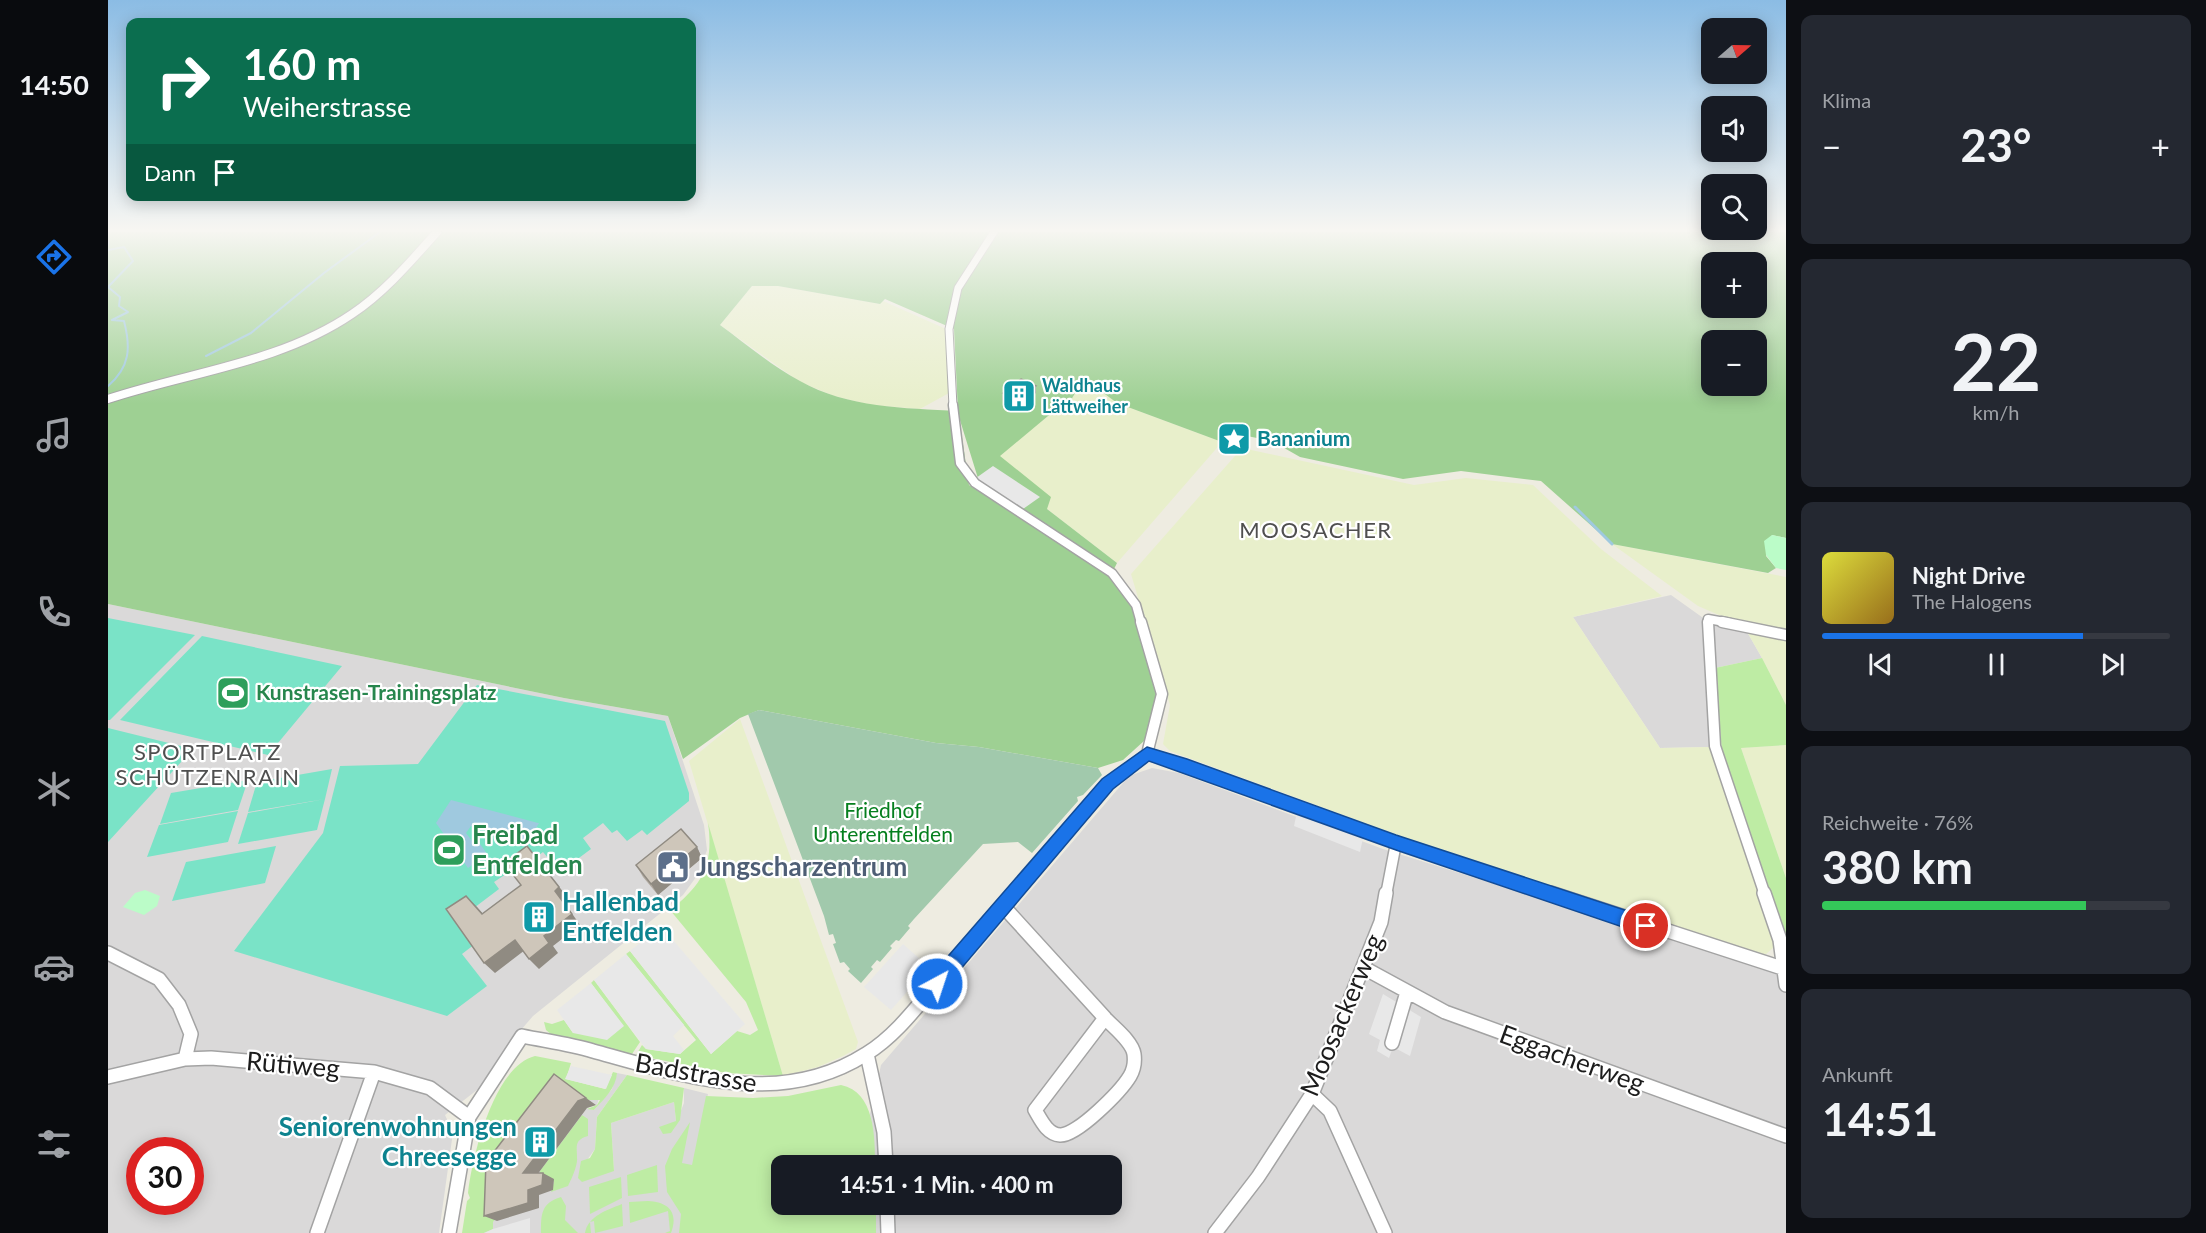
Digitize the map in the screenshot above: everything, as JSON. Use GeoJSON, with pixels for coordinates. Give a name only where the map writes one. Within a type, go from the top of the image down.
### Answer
{"type":"FeatureCollection","features":[{"type":"Feature","properties":{"kind":"street"},"geometry":{"type":"LineString","coordinates":[[108,399],[171,378],[284,348],[351,315],[383,290]]}},
{"type":"Feature","properties":{"kind":"street"},"geometry":{"type":"LineString","coordinates":[[958,290],[948,328],[953,414],[960,463],[975,483],[1112,573],[1136,605],[1162,694],[1147,754],[1187,766],[1396,843],[1782,968]]}},
{"type":"Feature","properties":{"kind":"street"},"geometry":{"type":"LineString","coordinates":[[1786,635],[1707,619],[1715,746],[1780,940],[1786,985]]}},
{"type":"Feature","properties":{"kind":"street","name":"Badstrasse"},"geometry":{"type":"LineString","coordinates":[[469,1117],[522,1036],[591,1050],[663,1072],[733,1084],[780,1086],[820,1076],[867,1054],[910,1015],[1108,784],[1147,754]]}},
{"type":"Feature","properties":{"kind":"street","name":"Moosackerweg"},"geometry":{"type":"LineString","coordinates":[[1215,1233],[1258,1177],[1312,1094],[1381,922],[1396,843]]}},
{"type":"Feature","properties":{"kind":"street"},"geometry":{"type":"LineString","coordinates":[[1003,906],[1105,1018],[1133,1049],[1136,1060],[1130,1077],[1078,1130],[1062,1136],[1052,1133],[1040,1123],[1035,1110],[1105,1018]]}},
{"type":"Feature","properties":{"kind":"street"},"geometry":{"type":"LineString","coordinates":[[108,953],[159,979],[179,1005],[191,1034],[185,1059]]}},
{"type":"Feature","properties":{"kind":"street","name":"Eggacherweg"},"geometry":{"type":"LineString","coordinates":[[1364,968],[1445,1012],[1786,1136]]}},
{"type":"Feature","properties":{"kind":"street"},"geometry":{"type":"LineString","coordinates":[[1392,1043],[1407,992]]}},
{"type":"Feature","properties":{"kind":"street"},"geometry":{"type":"LineString","coordinates":[[867,1054],[884,1132],[885,1155]]}},
{"type":"Feature","properties":{"kind":"street","name":"Rütiweg"},"geometry":{"type":"LineString","coordinates":[[108,1077],[185,1059],[211,1058],[374,1072],[430,1088],[469,1117]]}},
{"type":"Feature","properties":{"kind":"street"},"geometry":{"type":"LineString","coordinates":[[316,1233],[374,1072]]}},
{"type":"Feature","properties":{"kind":"street"},"geometry":{"type":"LineString","coordinates":[[1312,1094],[1330,1111],[1385,1233]]}},
{"type":"Feature","properties":{"kind":"street"},"geometry":{"type":"LineString","coordinates":[[448,1233],[469,1117]]}},
{"type":"Feature","properties":{"kind":"street"},"geometry":{"type":"LineString","coordinates":[[887,1215],[888,1233]]}},
{"type":"Feature","properties":{"kind":"shaded area"},"geometry":{"type":"Polygon","coordinates":[[[993,466],[1040,497],[1023,509],[976,478],[993,466]]]}},
{"type":"Feature","properties":{"kind":"shaded area"},"geometry":{"type":"Polygon","coordinates":[[[1671,595],[1706,620],[1746,630],[1762,658],[1715,668],[1720,744],[1711,747],[1660,748],[1573,617],[1671,595]]]}},
{"type":"Feature","properties":{"kind":"shaded area"},"geometry":{"type":"Polygon","coordinates":[[[108,604],[564,698],[668,716],[704,825],[707,850],[699,873],[683,895],[533,1016],[508,1045],[482,1086],[445,1115],[453,1132],[439,1233],[108,1233],[108,604]]]}},
{"type":"Feature","properties":{"kind":"shaded area"},"geometry":{"type":"Polygon","coordinates":[[[1152,768],[1179,773],[1383,849],[1786,975],[1786,1233],[876,1233],[876,1215],[1122,1215],[1122,1155],[874,1155],[870,1114],[881,1065],[1129,776],[1152,768]]]}},
{"type":"Feature","properties":{"kind":"shaded area"},"geometry":{"type":"Polygon","coordinates":[[[1297,812],[1363,838],[1360,852],[1294,826],[1297,812]]]}},
{"type":"Feature","properties":{"kind":"shaded area"},"geometry":{"type":"Polygon","coordinates":[[[661,926],[745,1024],[711,1054],[630,951],[661,926]]]}},
{"type":"Feature","properties":{"kind":"shaded area"},"geometry":{"type":"Polygon","coordinates":[[[903,944],[929,967],[891,1010],[864,987],[903,944]]]}},
{"type":"Feature","properties":{"kind":"shaded area"},"geometry":{"type":"Polygon","coordinates":[[[626,954],[684,1025],[673,1036],[684,1050],[680,1054],[646,1049],[594,980],[626,954]]]}},
{"type":"Feature","properties":{"kind":"shaded area"},"geometry":{"type":"Polygon","coordinates":[[[591,983],[624,1026],[607,1040],[573,1033],[557,1010],[591,983]]]}},
{"type":"Feature","properties":{"kind":"shaded area"},"geometry":{"type":"Polygon","coordinates":[[[1383,994],[1421,1017],[1410,1056],[1393,1047],[1389,1058],[1377,1051],[1380,1040],[1369,1034],[1383,994]]]}},
{"type":"Feature","properties":{"kind":"shaded area"},"geometry":{"type":"Polygon","coordinates":[[[571,1066],[612,1075],[606,1089],[565,1079],[571,1066]]]}},
{"type":"Feature","properties":{"kind":"shaded area"},"geometry":{"type":"Polygon","coordinates":[[[617,1073],[627,1075],[597,1117],[595,1149],[587,1160],[614,1171],[611,1123],[674,1102],[676,1121],[673,1131],[684,1103],[684,1088],[708,1094],[683,1233],[484,1233],[493,1222],[564,1082],[599,1098],[597,1105],[587,1108],[594,1110],[612,1089],[617,1073]]]}},
{"type":"Feature","properties":{"kind":"shaded area"},"geometry":{"type":"Polygon","coordinates":[[[530,1218],[530,1233],[484,1233],[493,1229],[530,1218]]]}},
{"type":"Feature","properties":{"kind":"green space"},"geometry":{"type":"Polygon","coordinates":[[[108,290],[749,290],[720,325],[779,369],[818,390],[857,402],[958,411],[954,329],[885,299],[880,304],[798,290],[1701,290],[1701,318],[1767,318],[1767,290],[1786,290],[1786,538],[1772,535],[1766,556],[1776,568],[1768,573],[1612,544],[1541,481],[1461,471],[1403,479],[1300,457],[1272,441],[1237,434],[1222,442],[1117,403],[1090,383],[1080,385],[1068,405],[1048,416],[1000,456],[1051,497],[1047,509],[1117,563],[1112,573],[981,488],[959,417],[969,485],[1120,582],[1136,605],[1162,694],[1155,731],[1123,760],[1098,768],[979,747],[936,743],[759,710],[740,718],[683,759],[668,716],[564,698],[108,604],[108,290]]]}},
{"type":"Feature","properties":{"kind":"green space"},"geometry":{"type":"Polygon","coordinates":[[[749,290],[798,290],[879,304],[883,301],[946,329],[949,393],[920,409],[871,405],[834,396],[800,382],[720,325],[749,290]]]}},
{"type":"Feature","properties":{"kind":"green space"},"geometry":{"type":"Polygon","coordinates":[[[1090,383],[1117,403],[1222,442],[1117,563],[1047,509],[999,456],[1048,416],[1068,405],[1080,385],[1090,383]]]}},
{"type":"Feature","properties":{"kind":"green space"},"geometry":{"type":"Polygon","coordinates":[[[1242,448],[1414,485],[1466,478],[1533,485],[1601,549],[1662,596],[1573,617],[1660,748],[1711,747],[1773,939],[1773,948],[1766,954],[1753,953],[1405,838],[1170,751],[1163,744],[1170,705],[1131,574],[1242,448]]]}},
{"type":"Feature","properties":{"kind":"green space"},"geometry":{"type":"Polygon","coordinates":[[[1772,535],[1786,538],[1786,570],[1776,568],[1766,555],[1764,541],[1772,535]]]}},
{"type":"Feature","properties":{"kind":"green space"},"geometry":{"type":"Polygon","coordinates":[[[1612,544],[1786,577],[1786,630],[1719,615],[1698,606],[1612,544]]]}},
{"type":"Feature","properties":{"kind":"green space"},"geometry":{"type":"Polygon","coordinates":[[[108,618],[195,635],[110,720],[108,720],[108,618]]]}},
{"type":"Feature","properties":{"kind":"green space"},"geometry":{"type":"Polygon","coordinates":[[[1746,630],[1786,639],[1786,705],[1762,658],[1746,630]]]}},
{"type":"Feature","properties":{"kind":"green space","name":"Kunstrasen-Trainingsplatz"},"geometry":{"type":"Polygon","coordinates":[[[202,636],[342,666],[268,755],[120,720],[202,636]]]}},
{"type":"Feature","properties":{"kind":"green space"},"geometry":{"type":"Polygon","coordinates":[[[1762,658],[1786,705],[1786,745],[1741,748],[1786,878],[1786,937],[1722,753],[1715,668],[1762,658]]]}},
{"type":"Feature","properties":{"kind":"green space","name":"Freibad Entfelden"},"geometry":{"type":"Polygon","coordinates":[[[477,685],[665,721],[689,793],[689,801],[647,835],[642,830],[627,841],[617,830],[612,833],[603,823],[583,838],[591,849],[560,872],[543,852],[514,874],[509,872],[494,882],[499,889],[458,920],[475,944],[462,954],[487,986],[447,1016],[234,951],[323,833],[340,766],[418,764],[477,685]]]}},
{"type":"Feature","properties":{"kind":"green space","name":"Friedhof Unterentfelden"},"geometry":{"type":"Polygon","coordinates":[[[759,710],[936,743],[979,747],[1098,768],[1102,775],[1083,795],[1077,797],[1078,801],[1032,853],[1018,842],[983,844],[914,919],[899,941],[896,940],[890,946],[892,948],[880,962],[877,960],[871,967],[873,969],[861,983],[848,971],[850,969],[844,962],[840,963],[833,944],[836,943],[833,934],[829,935],[824,916],[748,714],[759,710]]]}},
{"type":"Feature","properties":{"kind":"green space"},"geometry":{"type":"Polygon","coordinates":[[[740,719],[858,1042],[856,1049],[843,1056],[818,1067],[783,1076],[689,761],[740,719]]]}},
{"type":"Feature","properties":{"kind":"green space"},"geometry":{"type":"Polygon","coordinates":[[[108,728],[193,749],[108,842],[108,728]]]}},
{"type":"Feature","properties":{"kind":"green space"},"geometry":{"type":"Polygon","coordinates":[[[1786,745],[1786,878],[1741,748],[1786,745]]]}},
{"type":"Feature","properties":{"kind":"green space"},"geometry":{"type":"Polygon","coordinates":[[[332,769],[325,799],[248,812],[257,782],[332,769]]]}},
{"type":"Feature","properties":{"kind":"green space"},"geometry":{"type":"Polygon","coordinates":[[[248,780],[238,810],[160,824],[171,793],[248,780]]]}},
{"type":"Feature","properties":{"kind":"green space"},"geometry":{"type":"Polygon","coordinates":[[[325,799],[317,830],[238,844],[248,813],[325,799]]]}},
{"type":"Feature","properties":{"kind":"green space"},"geometry":{"type":"Polygon","coordinates":[[[238,811],[228,842],[147,857],[159,825],[238,811]]]}},
{"type":"Feature","properties":{"kind":"green space"},"geometry":{"type":"Polygon","coordinates":[[[708,823],[783,1076],[726,1073],[636,1055],[642,1045],[646,1049],[680,1054],[696,1040],[626,954],[630,951],[711,1054],[737,1031],[750,1035],[758,1030],[746,1002],[670,910],[690,892],[703,873],[709,851],[708,823]]]}},
{"type":"Feature","properties":{"kind":"green space"},"geometry":{"type":"Polygon","coordinates":[[[276,846],[265,883],[172,901],[186,862],[276,846]]]}},
{"type":"Feature","properties":{"kind":"green space"},"geometry":{"type":"Polygon","coordinates":[[[145,890],[160,896],[157,906],[144,915],[123,907],[135,893],[145,890]]]}},
{"type":"Feature","properties":{"kind":"green space"},"geometry":{"type":"Polygon","coordinates":[[[594,980],[640,1042],[632,1054],[553,1036],[546,1030],[544,1022],[552,1024],[564,1020],[573,1033],[623,1026],[591,983],[594,980]]]}},
{"type":"Feature","properties":{"kind":"green space"},"geometry":{"type":"Polygon","coordinates":[[[535,1056],[571,1063],[566,1079],[605,1089],[613,1072],[617,1073],[616,1078],[609,1093],[594,1110],[587,1109],[597,1105],[600,1100],[589,1100],[493,1222],[493,1229],[484,1233],[462,1233],[467,1201],[470,1198],[468,1193],[474,1158],[488,1115],[497,1094],[508,1077],[521,1063],[535,1056]]]}},
{"type":"Feature","properties":{"kind":"green space"},"geometry":{"type":"Polygon","coordinates":[[[627,1075],[684,1088],[680,1120],[671,1133],[663,1134],[659,1127],[676,1121],[674,1102],[611,1123],[614,1171],[582,1182],[578,1178],[581,1161],[590,1158],[595,1149],[597,1117],[627,1075]]]}},
{"type":"Feature","properties":{"kind":"green space"},"geometry":{"type":"Polygon","coordinates":[[[841,1085],[852,1089],[861,1097],[871,1117],[875,1155],[771,1155],[771,1215],[876,1215],[876,1233],[679,1233],[681,1214],[667,1192],[665,1166],[672,1149],[690,1122],[682,1163],[692,1165],[706,1096],[753,1098],[788,1096],[841,1085]]]}},
{"type":"Feature","properties":{"kind":"green space"},"geometry":{"type":"Polygon","coordinates":[[[582,1115],[588,1119],[588,1136],[580,1139],[577,1144],[577,1161],[568,1186],[551,1192],[554,1182],[552,1179],[540,1182],[540,1171],[582,1115]]]}},
{"type":"Feature","properties":{"kind":"green space"},"geometry":{"type":"Polygon","coordinates":[[[657,1165],[658,1192],[628,1196],[627,1175],[657,1165]]]}},
{"type":"Feature","properties":{"kind":"green space"},"geometry":{"type":"Polygon","coordinates":[[[621,1177],[622,1198],[590,1214],[589,1187],[621,1177]]]}},
{"type":"Feature","properties":{"kind":"green space"},"geometry":{"type":"Polygon","coordinates":[[[561,1197],[566,1206],[565,1220],[578,1233],[541,1233],[541,1220],[546,1206],[554,1199],[561,1197]]]}},
{"type":"Feature","properties":{"kind":"green space"},"geometry":{"type":"Polygon","coordinates":[[[629,1202],[661,1203],[673,1214],[671,1233],[665,1233],[670,1231],[668,1211],[630,1223],[629,1202]]]}},
{"type":"Feature","properties":{"kind":"green space"},"geometry":{"type":"Polygon","coordinates":[[[622,1204],[623,1226],[595,1233],[594,1221],[590,1222],[599,1214],[622,1204]]]}},
{"type":"Feature","properties":{"kind":"green space"},"geometry":{"type":"Polygon","coordinates":[[[590,1222],[591,1233],[585,1233],[587,1227],[590,1222]]]}},
{"type":"Feature","properties":{"kind":"water"},"geometry":{"type":"Polygon","coordinates":[[[451,800],[539,823],[528,841],[471,826],[466,833],[472,841],[476,838],[487,854],[468,868],[436,823],[451,800]]]}},
{"type":"Feature","properties":{"kind":"building"},"geometry":{"type":"Polygon","coordinates":[[[1021,379],[1036,386],[1018,400],[1003,393],[1021,379]]]}},
{"type":"Feature","properties":{"kind":"building"},"geometry":{"type":"Polygon","coordinates":[[[681,829],[697,847],[651,884],[636,865],[681,829]]]}},
{"type":"Feature","properties":{"kind":"building","name":"Hallenbad Entfelden"},"geometry":{"type":"Polygon","coordinates":[[[527,846],[559,887],[555,891],[572,914],[544,936],[549,943],[529,959],[515,940],[484,963],[446,909],[466,896],[482,914],[521,885],[504,863],[527,846]]]}},
{"type":"Feature","properties":{"kind":"building","name":"Seniorenwohnungen Chreesegge"},"geometry":{"type":"Polygon","coordinates":[[[554,1074],[586,1098],[578,1101],[523,1173],[543,1173],[542,1185],[528,1190],[528,1203],[484,1216],[486,1162],[554,1074]]]}},
{"type":"Feature","properties":{"kind":"waterway"},"geometry":{"type":"LineString","coordinates":[[108,386],[121,372],[128,348],[124,321],[112,320],[128,312],[119,306],[120,297],[111,290]]}},
{"type":"Feature","properties":{"kind":"waterway"},"geometry":{"type":"LineString","coordinates":[[206,356],[251,333],[304,290]]}},
{"type":"Feature","properties":{"kind":"waterway"},"geometry":{"type":"LineString","coordinates":[[1575,507],[1612,544]]}},
{"type":"Feature","properties":{"kind":"place","name":"Waldhaus Lättweiher"},"geometry":{"type":"Point","coordinates":[1019,396]}},
{"type":"Feature","properties":{"kind":"place","name":"Bananium"},"geometry":{"type":"Point","coordinates":[1234,439]}},
{"type":"Feature","properties":{"kind":"place","name":"Kunstrasen-Trainingsplatz"},"geometry":{"type":"Point","coordinates":[233,693]}},
{"type":"Feature","properties":{"kind":"place","name":"Freibad Entfelden"},"geometry":{"type":"Point","coordinates":[449,850]}},
{"type":"Feature","properties":{"kind":"place","name":"Jungscharzentrum"},"geometry":{"type":"Point","coordinates":[673,867]}},
{"type":"Feature","properties":{"kind":"place","name":"Hallenbad Entfelden"},"geometry":{"type":"Point","coordinates":[539,917]}},
{"type":"Feature","properties":{"kind":"place","name":"Seniorenwohnungen Chreesegge"},"geometry":{"type":"Point","coordinates":[540,1142]}},
{"type":"Feature","properties":{"kind":"district","name":"MOOSACHER"},"geometry":{"type":"Point","coordinates":[1316,530]}},
{"type":"Feature","properties":{"kind":"district","name":"SPORTPLATZ SCHÜTZENRAIN"},"geometry":{"type":"Point","coordinates":[208,764]}},
{"type":"Feature","properties":{"kind":"route"},"geometry":{"type":"LineString","coordinates":[[937,984],[1108,784],[1130,764],[1147,754],[1187,766],[1396,843],[1646,926]]}}]}
